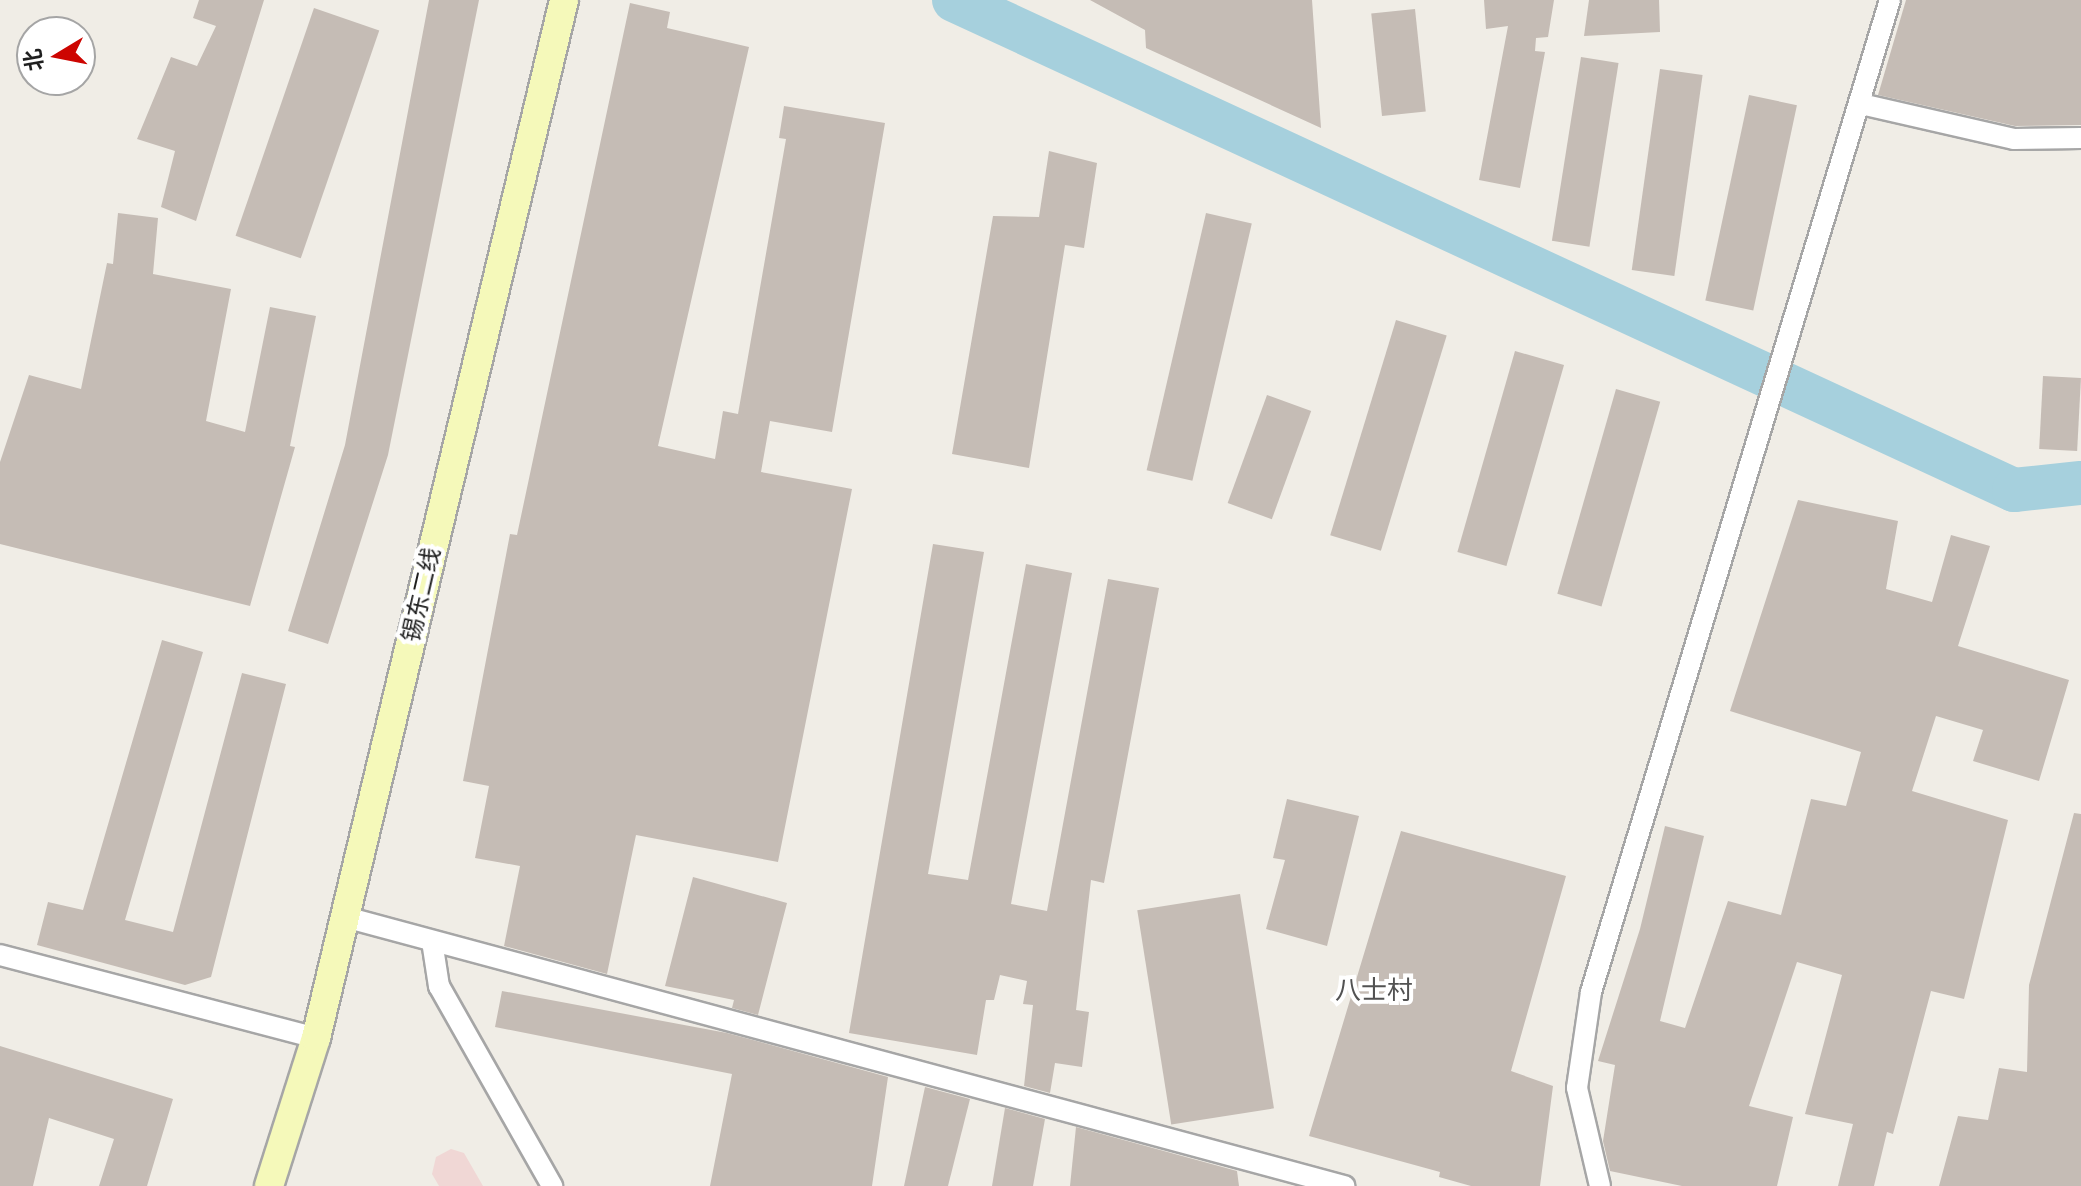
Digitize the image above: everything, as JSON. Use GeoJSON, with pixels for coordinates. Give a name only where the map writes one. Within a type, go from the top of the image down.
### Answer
{"type":"FeatureCollection","features":[{"type":"Feature","properties":{"kind":"main road","name":"锡东二线"},"geometry":{"type":"LineString","coordinates":[[269,1186],[316,1038],[564,0]]}},
{"type":"Feature","properties":{"kind":"street"},"geometry":{"type":"LineString","coordinates":[[1600,1186],[1577,1088],[1591,992],[1890,0]]}},
{"type":"Feature","properties":{"kind":"street"},"geometry":{"type":"LineString","coordinates":[[1861,104],[2014,139],[2081,138]]}},
{"type":"Feature","properties":{"kind":"street"},"geometry":{"type":"LineString","coordinates":[[345,917],[1344,1186]]}},
{"type":"Feature","properties":{"kind":"street"},"geometry":{"type":"LineString","coordinates":[[432,941],[439,986],[552,1186]]}},
{"type":"Feature","properties":{"kind":"street"},"geometry":{"type":"LineString","coordinates":[[0,955],[316,1038]]}},
{"type":"Feature","properties":{"kind":"shaded area"},"geometry":{"type":"Polygon","coordinates":[[[451,1149],[464,1153],[483,1186],[439,1186],[432,1174],[436,1157],[451,1149]]]}},
{"type":"Feature","properties":{"kind":"building"},"geometry":{"type":"Polygon","coordinates":[[[199,0],[264,0],[196,221],[161,207],[175,151],[137,139],[171,57],[197,66],[216,26],[193,18],[199,0]]]}},
{"type":"Feature","properties":{"kind":"building"},"geometry":{"type":"Polygon","coordinates":[[[429,0],[479,0],[388,455],[328,644],[288,631],[345,445],[429,0]]]}},
{"type":"Feature","properties":{"kind":"building"},"geometry":{"type":"Polygon","coordinates":[[[1090,0],[1312,0],[1321,128],[1146,48],[1145,30],[1090,0]]]}},
{"type":"Feature","properties":{"kind":"building"},"geometry":{"type":"Polygon","coordinates":[[[1484,0],[1554,0],[1548,37],[1536,38],[1535,51],[1545,52],[1520,188],[1479,180],[1508,26],[1486,29],[1484,0]]]}},
{"type":"Feature","properties":{"kind":"building"},"geometry":{"type":"Polygon","coordinates":[[[1589,0],[1659,0],[1660,32],[1584,36],[1589,0]]]}},
{"type":"Feature","properties":{"kind":"building"},"geometry":{"type":"Polygon","coordinates":[[[1906,0],[2081,0],[2081,125],[2015,126],[1878,95],[1906,0]]]}},
{"type":"Feature","properties":{"kind":"building"},"geometry":{"type":"Polygon","coordinates":[[[630,3],[670,12],[667,28],[749,47],[658,446],[715,459],[723,411],[738,414],[786,139],[779,138],[784,106],[885,123],[832,432],[770,421],[761,472],[852,489],[778,862],[636,835],[607,974],[504,946],[520,866],[475,858],[489,786],[463,781],[510,534],[517,535],[630,3]]]}},
{"type":"Feature","properties":{"kind":"building"},"geometry":{"type":"Polygon","coordinates":[[[314,8],[379,30],[301,258],[236,236],[314,8]]]}},
{"type":"Feature","properties":{"kind":"building"},"geometry":{"type":"Polygon","coordinates":[[[1415,9],[1426,111],[1382,116],[1371,14],[1415,9]]]}},
{"type":"Feature","properties":{"kind":"building"},"geometry":{"type":"Polygon","coordinates":[[[1581,57],[1619,63],[1589,247],[1552,241],[1581,57]]]}},
{"type":"Feature","properties":{"kind":"building"},"geometry":{"type":"Polygon","coordinates":[[[1660,69],[1703,75],[1674,276],[1632,270],[1660,69]]]}},
{"type":"Feature","properties":{"kind":"building"},"geometry":{"type":"Polygon","coordinates":[[[1749,95],[1797,105],[1753,311],[1705,300],[1749,95]]]}},
{"type":"Feature","properties":{"kind":"building"},"geometry":{"type":"Polygon","coordinates":[[[1049,151],[1097,163],[1084,248],[1065,245],[1029,468],[952,454],[993,216],[1039,217],[1049,151]]]}},
{"type":"Feature","properties":{"kind":"building"},"geometry":{"type":"Polygon","coordinates":[[[118,213],[158,218],[153,274],[231,289],[206,421],[245,432],[270,307],[316,316],[290,446],[295,447],[250,606],[0,544],[0,462],[29,375],[81,389],[107,263],[113,264],[118,213]]]}},
{"type":"Feature","properties":{"kind":"building"},"geometry":{"type":"Polygon","coordinates":[[[1206,213],[1252,224],[1192,481],[1147,470],[1206,213]]]}},
{"type":"Feature","properties":{"kind":"building"},"geometry":{"type":"Polygon","coordinates":[[[1396,320],[1447,335],[1381,551],[1330,535],[1396,320]]]}},
{"type":"Feature","properties":{"kind":"building"},"geometry":{"type":"Polygon","coordinates":[[[1515,351],[1564,365],[1506,566],[1457,552],[1515,351]]]}},
{"type":"Feature","properties":{"kind":"building"},"geometry":{"type":"Polygon","coordinates":[[[2043,376],[2081,378],[2077,451],[2039,449],[2043,376]]]}},
{"type":"Feature","properties":{"kind":"building"},"geometry":{"type":"Polygon","coordinates":[[[1616,389],[1660,402],[1602,606],[1557,594],[1616,389]]]}},
{"type":"Feature","properties":{"kind":"building"},"geometry":{"type":"Polygon","coordinates":[[[1267,395],[1311,411],[1272,519],[1228,503],[1267,395]]]}},
{"type":"Feature","properties":{"kind":"building"},"geometry":{"type":"Polygon","coordinates":[[[1798,500],[1898,521],[1886,589],[1932,602],[1951,535],[1990,546],[1958,646],[2069,680],[2039,781],[1973,761],[1983,730],[1936,716],[1912,791],[2008,820],[1964,999],[1931,991],[1893,1134],[1887,1132],[1874,1186],[1838,1186],[1853,1124],[1805,1114],[1842,975],[1797,962],[1749,1106],[1793,1117],[1777,1186],[1682,1186],[1610,1171],[1603,1141],[1615,1065],[1598,1061],[1640,929],[1665,826],[1704,836],[1660,1021],[1685,1028],[1728,901],[1781,915],[1811,799],[1846,806],[1861,752],[1730,711],[1798,500]]]}},
{"type":"Feature","properties":{"kind":"building"},"geometry":{"type":"Polygon","coordinates":[[[933,544],[984,552],[928,874],[968,880],[1026,564],[1072,573],[1011,904],[1047,911],[1108,579],[1159,588],[1104,883],[1091,880],[1076,1010],[1089,1012],[1082,1067],[1055,1063],[1050,1093],[1024,1086],[1033,1005],[1023,1004],[1027,981],[1000,975],[994,1000],[986,1000],[977,1055],[849,1033],[933,544]]]}},
{"type":"Feature","properties":{"kind":"building"},"geometry":{"type":"Polygon","coordinates":[[[162,640],[203,652],[125,920],[173,932],[242,673],[286,684],[211,977],[185,985],[37,945],[48,902],[83,910],[162,640]]]}},
{"type":"Feature","properties":{"kind":"building"},"geometry":{"type":"Polygon","coordinates":[[[1287,799],[1359,816],[1327,946],[1266,929],[1285,860],[1273,858],[1287,799]]]}},
{"type":"Feature","properties":{"kind":"building"},"geometry":{"type":"Polygon","coordinates":[[[2074,813],[2081,814],[2081,1186],[1939,1186],[1958,1116],[1988,1120],[1999,1068],[2027,1072],[2029,985],[2074,813]]]}},
{"type":"Feature","properties":{"kind":"building"},"geometry":{"type":"Polygon","coordinates":[[[1401,831],[1566,876],[1511,1071],[1553,1086],[1540,1186],[1471,1186],[1439,1177],[1440,1172],[1309,1136],[1401,831]]]}},
{"type":"Feature","properties":{"kind":"building"},"geometry":{"type":"Polygon","coordinates":[[[693,877],[787,903],[758,1015],[732,1008],[734,1000],[665,986],[693,877]]]}},
{"type":"Feature","properties":{"kind":"building"},"geometry":{"type":"Polygon","coordinates":[[[1240,894],[1274,1108],[1171,1125],[1137,910],[1240,894]]]}},
{"type":"Feature","properties":{"kind":"building"},"geometry":{"type":"Polygon","coordinates":[[[502,991],[727,1033],[888,1077],[872,1186],[710,1186],[732,1074],[495,1027],[502,991]]]}},
{"type":"Feature","properties":{"kind":"building"},"geometry":{"type":"Polygon","coordinates":[[[0,1046],[173,1099],[147,1186],[99,1186],[114,1139],[49,1118],[33,1186],[0,1186],[0,1046]]]}},
{"type":"Feature","properties":{"kind":"building"},"geometry":{"type":"Polygon","coordinates":[[[925,1087],[970,1099],[948,1186],[904,1186],[925,1087]]]}},
{"type":"Feature","properties":{"kind":"building"},"geometry":{"type":"Polygon","coordinates":[[[1005,1108],[1045,1119],[1033,1186],[992,1186],[1005,1108]]]}},
{"type":"Feature","properties":{"kind":"building"},"geometry":{"type":"Polygon","coordinates":[[[1076,1127],[1237,1171],[1239,1186],[1070,1186],[1076,1127]]]}},
{"type":"Feature","properties":{"kind":"waterway"},"geometry":{"type":"LineString","coordinates":[[954,0],[2014,490],[2081,483]]}},
{"type":"Feature","properties":{"kind":"district","name":"八士村"},"geometry":{"type":"Point","coordinates":[1374,991]}}]}
